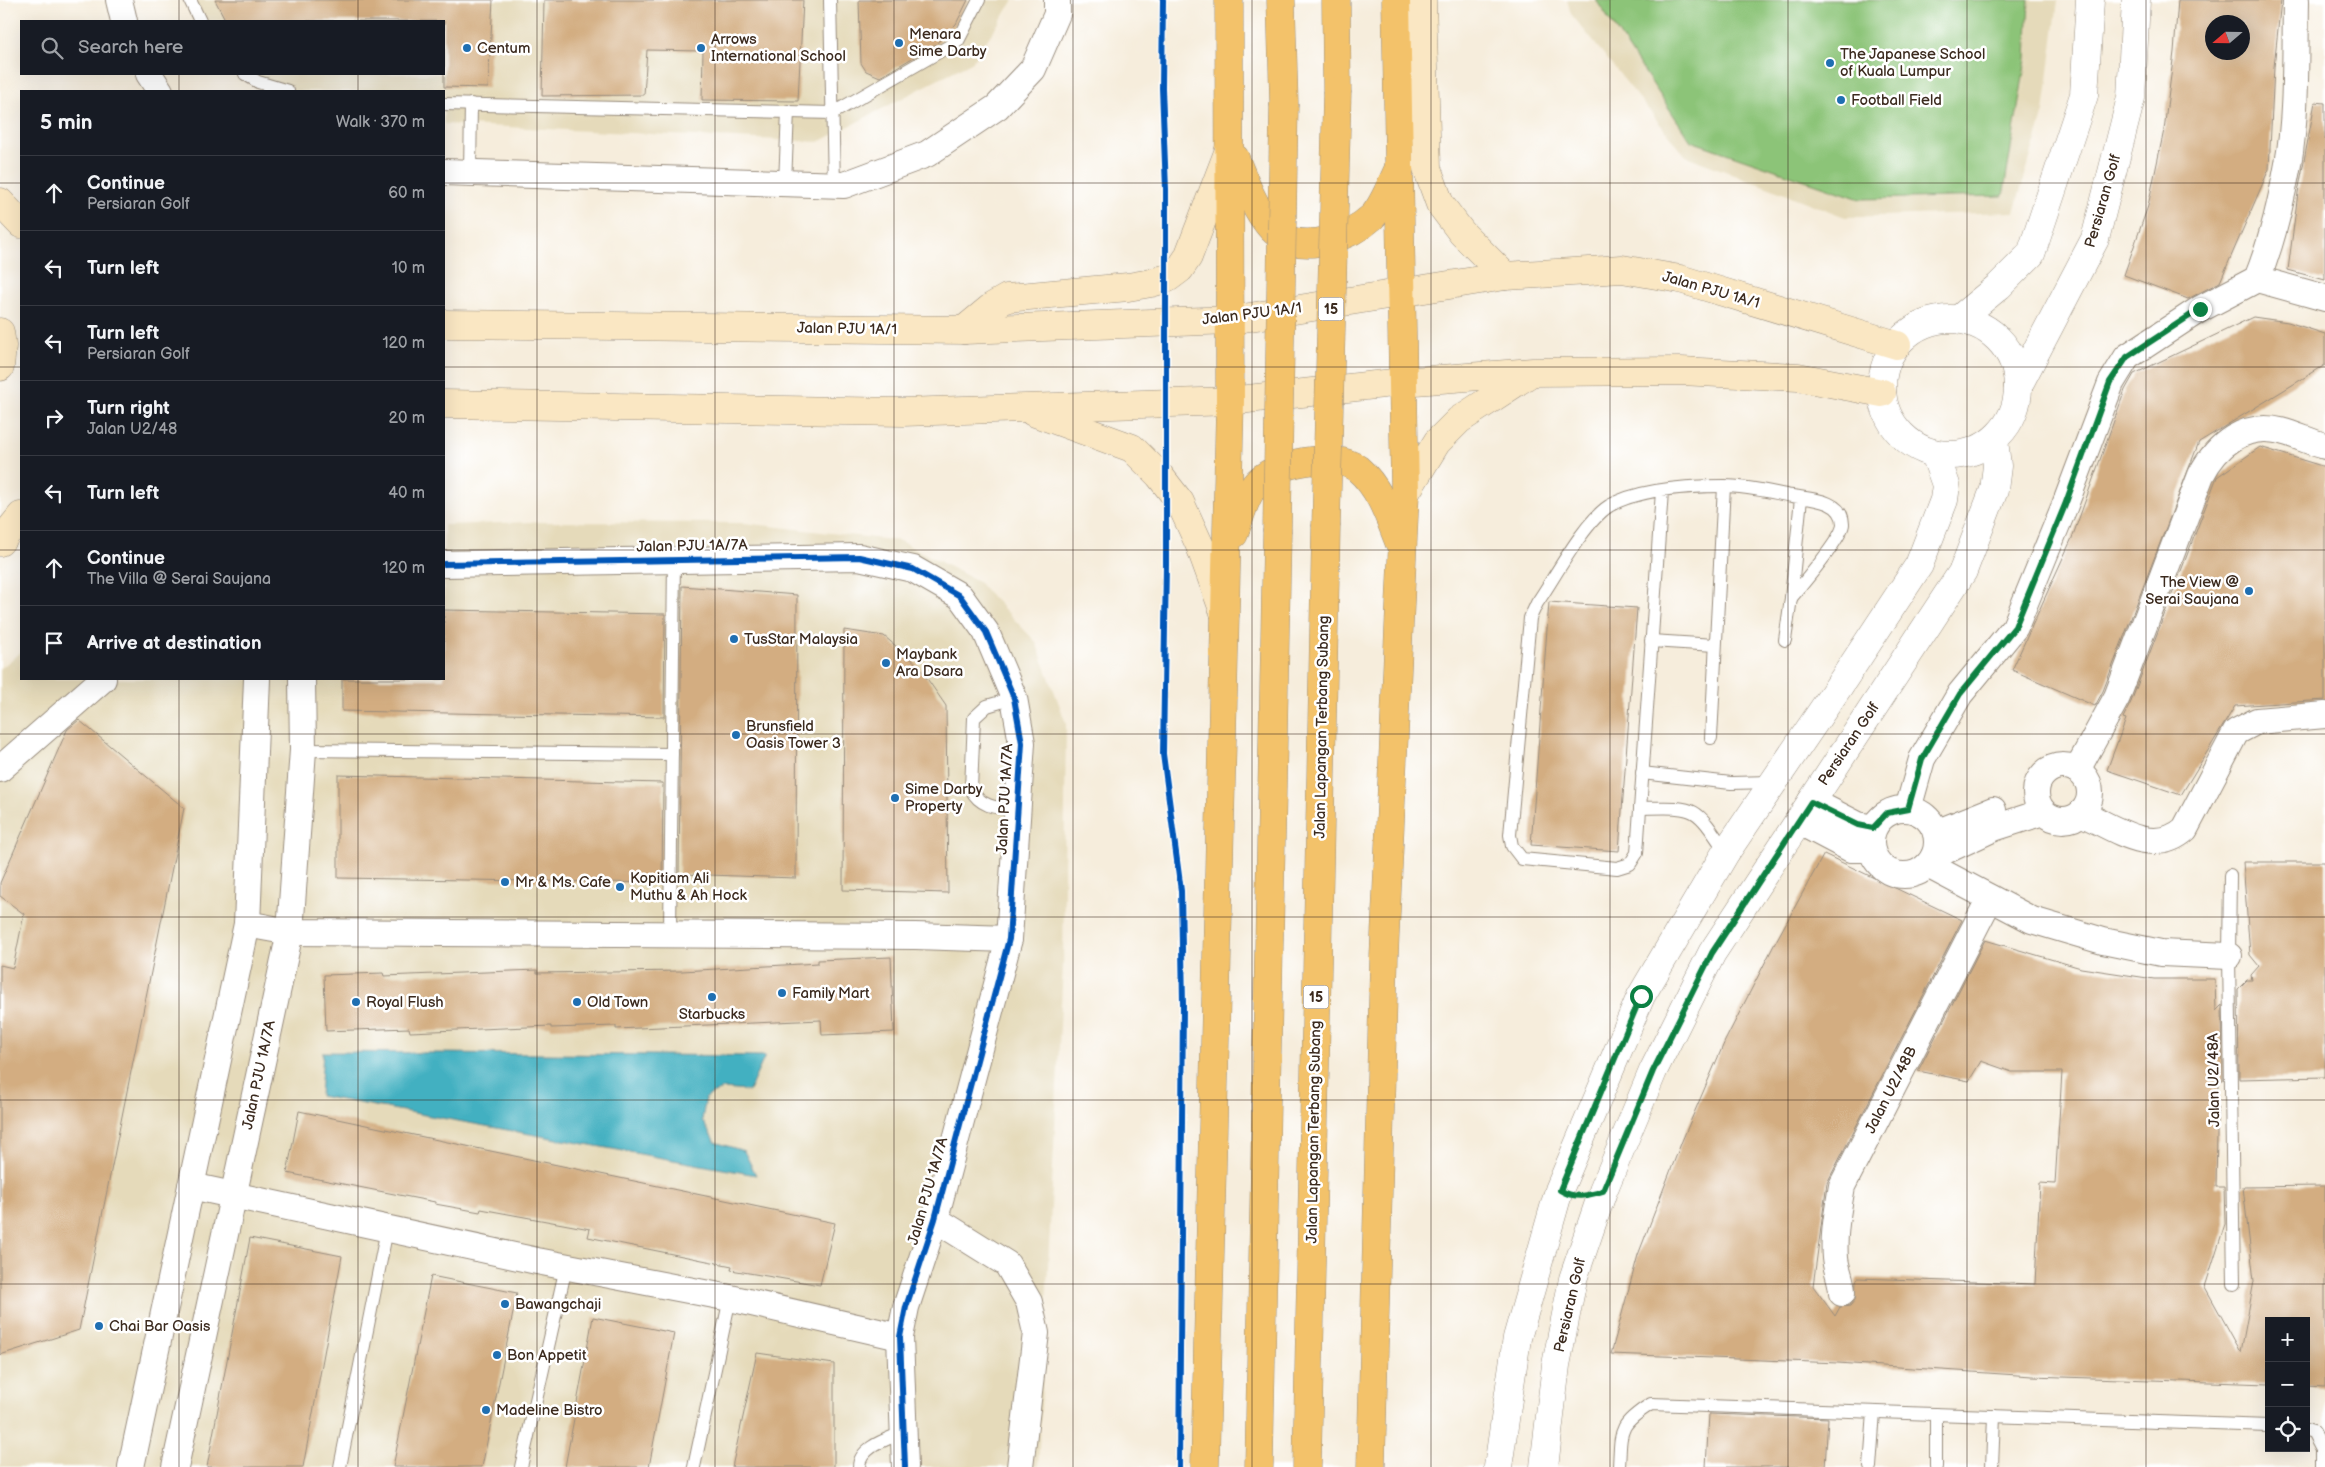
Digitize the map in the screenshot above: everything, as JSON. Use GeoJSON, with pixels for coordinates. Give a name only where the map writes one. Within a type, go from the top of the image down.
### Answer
{"type":"FeatureCollection","features":[{"type":"Feature","properties":{"kind":"main road"},"geometry":{"type":"LineString","coordinates":[[1206,1467],[1230,401],[1229,0]]}},
{"type":"Feature","properties":{"kind":"main road"},"geometry":{"type":"LineString","coordinates":[[1259,1467],[1284,104],[1281,0]]}},
{"type":"Feature","properties":{"kind":"main road","name":"Jalan Lapangan Terbang Subang"},"geometry":{"type":"LineString","coordinates":[[1307,1467],[1337,91],[1336,0]]}},
{"type":"Feature","properties":{"kind":"main road"},"geometry":{"type":"LineString","coordinates":[[1371,1467],[1384,957],[1405,494],[1396,0]]}},
{"type":"Feature","properties":{"kind":"main road"},"geometry":{"type":"LineString","coordinates":[[1422,0],[1427,168],[1440,204],[1462,233],[1505,276]]}},
{"type":"Feature","properties":{"kind":"main road"},"geometry":{"type":"LineString","coordinates":[[1230,147],[1246,186],[1263,216],[1280,236],[1303,243],[1330,240],[1350,232],[1374,216],[1399,168]]}},
{"type":"Feature","properties":{"kind":"main road"},"geometry":{"type":"LineString","coordinates":[[964,330],[993,306],[1007,298],[1128,287],[1168,278],[1180,269],[1188,257],[1230,147]]}},
{"type":"Feature","properties":{"kind":"main road"},"geometry":{"type":"LineString","coordinates":[[0,202],[20,223]]}},
{"type":"Feature","properties":{"kind":"main road","name":"Jalan PJU 1A/1"},"geometry":{"type":"LineString","coordinates":[[445,324],[964,330],[1231,320],[1401,291],[1505,276],[1622,270],[1680,279],[1897,345]]}},
{"type":"Feature","properties":{"kind":"main road"},"geometry":{"type":"LineString","coordinates":[[0,332],[2,346],[0,367]]}},
{"type":"Feature","properties":{"kind":"main road"},"geometry":{"type":"LineString","coordinates":[[445,404],[903,412],[1230,401],[1402,382],[1532,372],[1682,371],[1798,377],[1882,393]]}},
{"type":"Feature","properties":{"kind":"main road"},"geometry":{"type":"LineString","coordinates":[[1405,494],[1437,442],[1458,420],[1532,372]]}},
{"type":"Feature","properties":{"kind":"main road"},"geometry":{"type":"LineString","coordinates":[[1020,408],[1132,448],[1152,468],[1180,502],[1200,546],[1225,617]]}},
{"type":"Feature","properties":{"kind":"main road"},"geometry":{"type":"LineString","coordinates":[[1227,554],[1243,508],[1255,484],[1282,466],[1311,461],[1336,460],[1357,469],[1380,496],[1402,550]]}},
{"type":"Feature","properties":{"kind":"main road"},"geometry":{"type":"LineString","coordinates":[[0,542],[20,517]]}},
{"type":"Feature","properties":{"kind":"street"},"geometry":{"type":"LineString","coordinates":[[119,0],[124,20]]}},
{"type":"Feature","properties":{"kind":"street"},"geometry":{"type":"LineString","coordinates":[[445,172],[844,186],[928,154],[997,107],[1033,69],[1057,14],[1057,0]]}},
{"type":"Feature","properties":{"kind":"street"},"geometry":{"type":"LineString","coordinates":[[1960,320],[1999,286],[2031,254],[2084,94],[2090,0]]}},
{"type":"Feature","properties":{"kind":"street","name":"Persiaran Golf"},"geometry":{"type":"LineString","coordinates":[[2018,386],[2095,239],[2131,98],[2136,0]]}},
{"type":"Feature","properties":{"kind":"street"},"geometry":{"type":"LineString","coordinates":[[1908,809],[1922,759],[1960,694],[2015,627],[2065,505],[2110,382],[2127,357],[2200,309],[2257,279],[2269,250],[2289,163],[2294,98],[2296,0]]}},
{"type":"Feature","properties":{"kind":"street"},"geometry":{"type":"LineString","coordinates":[[150,75],[159,90]]}},
{"type":"Feature","properties":{"kind":"street"},"geometry":{"type":"LineString","coordinates":[[2257,279],[2325,298]]}},
{"type":"Feature","properties":{"kind":"street"},"geometry":{"type":"LineString","coordinates":[[1936,320],[1960,320],[1978,325],[1994,335],[2007,350],[2016,367],[2018,386],[2013,412],[2008,425],[1994,440],[1977,451],[1963,454],[1935,454],[1915,446],[1899,432],[1887,414],[1882,393],[1883,376],[1888,359],[1897,345],[1914,329],[1936,320]]}},
{"type":"Feature","properties":{"kind":"street"},"geometry":{"type":"LineString","coordinates":[[2077,770],[2117,697],[2201,475],[2210,457],[2223,443],[2244,433],[2260,429],[2281,431],[2325,446]]}},
{"type":"Feature","properties":{"kind":"street","name":"Persiaran Golf"},"geometry":{"type":"LineString","coordinates":[[1544,1467],[1556,1365],[1573,1279],[1603,1191],[1653,1071],[1712,953],[1964,571],[1994,490],[1996,466],[1994,440]]}},
{"type":"Feature","properties":{"kind":"street"},"geometry":{"type":"LineString","coordinates":[[1498,1467],[1517,1338],[1560,1190],[1641,996],[1726,852],[1919,565],[1944,500],[1946,486],[1935,454]]}},
{"type":"Feature","properties":{"kind":"street","name":"Jalan PJU 1A/7A"},"geometry":{"type":"LineString","coordinates":[[445,564],[674,558],[859,557],[913,569],[960,596],[986,632],[1014,698],[1022,743],[1009,939],[935,1219],[906,1307],[900,1337],[905,1467]]}},
{"type":"Feature","properties":{"kind":"street"},"geometry":{"type":"LineString","coordinates":[[0,769],[102,680]]}},
{"type":"Feature","properties":{"kind":"street"},"geometry":{"type":"LineString","coordinates":[[131,1467],[247,924],[257,680]]}},
{"type":"Feature","properties":{"kind":"street","name":"Jalan PJU 1A/7A"},"geometry":{"type":"LineString","coordinates":[[175,1467],[290,932],[303,750],[302,680]]}},
{"type":"Feature","properties":{"kind":"street"},"geometry":{"type":"LineString","coordinates":[[2081,813],[2142,841],[2154,843],[2177,837],[2185,829],[2236,732],[2257,721],[2325,715]]}},
{"type":"Feature","properties":{"kind":"street"},"geometry":{"type":"LineString","coordinates":[[2069,766],[2077,770],[2083,775],[2090,790],[2090,799],[2081,813],[2074,818],[2058,820],[2040,804],[2039,780],[2052,768],[2069,766]]}},
{"type":"Feature","properties":{"kind":"street"},"geometry":{"type":"LineString","coordinates":[[1804,812],[1858,825],[1872,838],[1875,859],[1881,867],[1900,876],[1920,871],[1933,852],[1988,812],[2040,804]]}},
{"type":"Feature","properties":{"kind":"street"},"geometry":{"type":"LineString","coordinates":[[1872,838],[1887,813],[1908,809],[1925,817],[1933,852],[1990,898],[2032,920],[2103,941],[2161,953],[2229,956]]}},
{"type":"Feature","properties":{"kind":"street","name":"Jalan U2/48B"},"geometry":{"type":"LineString","coordinates":[[1842,1292],[1842,1281],[1835,1260],[1834,1232],[1842,1186],[1990,898]]}},
{"type":"Feature","properties":{"kind":"street"},"geometry":{"type":"LineString","coordinates":[[247,924],[290,932],[915,936],[1009,939]]}},
{"type":"Feature","properties":{"kind":"street"},"geometry":{"type":"LineString","coordinates":[[191,1186],[566,1267],[730,1298],[900,1337]]}},
{"type":"Feature","properties":{"kind":"street"},"geometry":{"type":"LineString","coordinates":[[1560,1190],[1569,1196],[1585,1196],[1603,1191]]}},
{"type":"Feature","properties":{"kind":"street"},"geometry":{"type":"LineString","coordinates":[[935,1219],[1007,1264],[1029,1302],[1036,1333],[1020,1467]]}},
{"type":"Feature","properties":{"kind":"lane"},"geometry":{"type":"LineString","coordinates":[[190,0],[200,20]]}},
{"type":"Feature","properties":{"kind":"lane"},"geometry":{"type":"LineString","coordinates":[[830,0],[834,186]]}},
{"type":"Feature","properties":{"kind":"lane"},"geometry":{"type":"LineString","coordinates":[[445,104],[833,113],[958,42],[979,0]]}},
{"type":"Feature","properties":{"kind":"lane"},"geometry":{"type":"LineString","coordinates":[[248,75],[258,82],[285,90]]}},
{"type":"Feature","properties":{"kind":"lane"},"geometry":{"type":"LineString","coordinates":[[470,173],[471,104]]}},
{"type":"Feature","properties":{"kind":"lane"},"geometry":{"type":"LineString","coordinates":[[785,183],[788,111]]}},
{"type":"Feature","properties":{"kind":"lane"},"geometry":{"type":"LineString","coordinates":[[1662,491],[1637,853],[1630,864],[1623,867],[1522,859],[1512,846],[1510,835],[1530,618],[1537,603],[1595,517],[1626,498],[1662,491],[1724,486],[1827,502],[1836,507],[1842,517],[1841,532],[1791,598]]}},
{"type":"Feature","properties":{"kind":"lane"},"geometry":{"type":"LineString","coordinates":[[1711,738],[1724,486]]}},
{"type":"Feature","properties":{"kind":"lane"},"geometry":{"type":"LineString","coordinates":[[1785,640],[1801,498]]}},
{"type":"Feature","properties":{"kind":"lane"},"geometry":{"type":"LineString","coordinates":[[670,934],[674,558]]}},
{"type":"Feature","properties":{"kind":"lane"},"geometry":{"type":"LineString","coordinates":[[1651,641],[1715,645]]}},
{"type":"Feature","properties":{"kind":"lane"},"geometry":{"type":"LineString","coordinates":[[1014,698],[988,706],[974,718],[971,789],[975,797],[989,806],[1017,810]]}},
{"type":"Feature","properties":{"kind":"lane"},"geometry":{"type":"LineString","coordinates":[[303,750],[672,754]]}},
{"type":"Feature","properties":{"kind":"lane"},"geometry":{"type":"LineString","coordinates":[[1642,773],[1730,783],[1774,782]]}},
{"type":"Feature","properties":{"kind":"lane"},"geometry":{"type":"LineString","coordinates":[[1640,808],[1679,807],[1694,810],[1705,821],[1726,852]]}},
{"type":"Feature","properties":{"kind":"lane","name":"Jalan U2/48A"},"geometry":{"type":"LineString","coordinates":[[2230,875],[2229,956],[2234,1284]]}},
{"type":"Feature","properties":{"kind":"lane"},"geometry":{"type":"LineString","coordinates":[[340,1467],[387,1228]]}},
{"type":"Feature","properties":{"kind":"lane"},"geometry":{"type":"LineString","coordinates":[[521,1467],[566,1267]]}},
{"type":"Feature","properties":{"kind":"lane"},"geometry":{"type":"LineString","coordinates":[[694,1467],[730,1298]]}},
{"type":"Feature","properties":{"kind":"lane"},"geometry":{"type":"LineString","coordinates":[[1619,1467],[1620,1436],[1629,1418],[1651,1404],[2265,1426]]}},
{"type":"Feature","properties":{"kind":"lane"},"geometry":{"type":"LineString","coordinates":[[1870,1467],[1874,1412]]}},
{"type":"Feature","properties":{"kind":"lane"},"geometry":{"type":"LineString","coordinates":[[1936,1414],[1936,1467]]}},
{"type":"Feature","properties":{"kind":"lane"},"geometry":{"type":"LineString","coordinates":[[1992,1467],[1994,1416]]}},
{"type":"Feature","properties":{"kind":"lane"},"geometry":{"type":"LineString","coordinates":[[2310,1431],[2313,1432],[2322,1449],[2322,1467]]}},
{"type":"Feature","properties":{"kind":"lane"},"geometry":{"type":"LineString","coordinates":[[859,1467],[859,1461],[870,1448],[904,1432]]}},
{"type":"Feature","properties":{"kind":"shaded area"},"geometry":{"type":"Polygon","coordinates":[[[186,0],[1014,0],[973,61],[819,142],[445,124],[445,90],[291,90],[238,75],[445,75],[445,20],[193,20],[186,0]]]}},
{"type":"Feature","properties":{"kind":"shaded area","name":"Football Field"},"geometry":{"type":"Polygon","coordinates":[[[1567,0],[2058,0],[2044,112],[2014,212],[1845,217],[1686,156],[1571,14],[1567,0]]]}},
{"type":"Feature","properties":{"kind":"shaded area"},"geometry":{"type":"Polygon","coordinates":[[[533,522],[744,523],[900,541],[977,581],[1036,642],[1066,723],[1063,966],[1038,1467],[0,1467],[0,669],[20,653],[20,680],[445,680],[445,525],[533,522]]]}},
{"type":"Feature","properties":{"kind":"green space","name":"Football Field"},"geometry":{"type":"Polygon","coordinates":[[[1596,0],[2029,0],[2026,59],[2003,196],[1860,199],[1691,141],[1596,0]]]}},
{"type":"Feature","properties":{"kind":"water"},"geometry":{"type":"Polygon","coordinates":[[[323,1052],[765,1056],[749,1091],[722,1089],[706,1097],[702,1120],[715,1142],[744,1151],[756,1175],[320,1096],[323,1052]]]}},
{"type":"Feature","properties":{"kind":"building","name":"Centum"},"geometry":{"type":"Polygon","coordinates":[[[215,0],[493,0],[488,88],[444,87],[445,20],[225,20],[215,0]]]}},
{"type":"Feature","properties":{"kind":"building"},"geometry":{"type":"Polygon","coordinates":[[[544,0],[803,0],[798,101],[702,100],[703,51],[647,50],[644,95],[542,96],[544,0]]]}},
{"type":"Feature","properties":{"kind":"building","name":"Menara Sime Darby"},"geometry":{"type":"Polygon","coordinates":[[[859,0],[968,0],[956,24],[936,44],[880,77],[866,71],[861,63],[859,0]]]}},
{"type":"Feature","properties":{"kind":"building"},"geometry":{"type":"Polygon","coordinates":[[[2178,0],[2281,0],[2274,67],[2269,169],[2220,282],[2188,299],[2124,275],[2148,206],[2164,130],[2174,52],[2178,0]]]}},
{"type":"Feature","properties":{"kind":"building"},"geometry":{"type":"Polygon","coordinates":[[[2315,102],[2325,103],[2325,280],[2288,270],[2298,193],[2315,102]]]}},
{"type":"Feature","properties":{"kind":"building"},"geometry":{"type":"Polygon","coordinates":[[[2253,317],[2288,322],[2325,334],[2325,365],[2199,442],[2103,691],[2095,706],[2012,670],[2072,538],[2125,390],[2134,374],[2253,317]]]}},
{"type":"Feature","properties":{"kind":"building","name":"The View @ Serai Saujana"},"geometry":{"type":"Polygon","coordinates":[[[2260,447],[2325,467],[2325,700],[2235,706],[2181,795],[2107,770],[2126,719],[2123,718],[2131,702],[2217,477],[2260,447]]]}},
{"type":"Feature","properties":{"kind":"building","name":"Brunsfield Oasis Tower 3"},"geometry":{"type":"Polygon","coordinates":[[[682,586],[797,595],[796,878],[679,874],[682,586]]]}},
{"type":"Feature","properties":{"kind":"building"},"geometry":{"type":"Polygon","coordinates":[[[1549,602],[1637,608],[1619,851],[1531,845],[1549,602]]]}},
{"type":"Feature","properties":{"kind":"building"},"geometry":{"type":"Polygon","coordinates":[[[445,610],[665,614],[664,717],[342,711],[342,680],[445,680],[445,610]]]}},
{"type":"Feature","properties":{"kind":"building","name":"Sime Darby Property"},"geometry":{"type":"Polygon","coordinates":[[[844,630],[884,636],[917,664],[946,706],[948,893],[843,890],[844,630]]]}},
{"type":"Feature","properties":{"kind":"building"},"geometry":{"type":"Polygon","coordinates":[[[79,720],[184,808],[79,1330],[0,1355],[0,965],[13,968],[24,914],[0,896],[0,883],[67,730],[79,720]]]}},
{"type":"Feature","properties":{"kind":"building"},"geometry":{"type":"Polygon","coordinates":[[[338,775],[663,783],[662,883],[338,878],[338,775]]]}},
{"type":"Feature","properties":{"kind":"building"},"geometry":{"type":"Polygon","coordinates":[[[1824,854],[1962,920],[1827,1183],[1813,1286],[1835,1316],[1840,1307],[1850,1306],[1855,1300],[1856,1281],[1858,1278],[2035,1284],[2040,1183],[2055,1184],[2062,1072],[2012,1072],[1981,1061],[1969,1081],[1918,1071],[1985,940],[2081,968],[2154,979],[2215,979],[2216,1011],[2222,1005],[2223,1080],[2218,1080],[2216,1187],[2224,1187],[2225,1224],[2205,1287],[2241,1352],[2254,1281],[2243,1187],[2325,1186],[2325,1387],[2310,1386],[2310,1317],[2265,1317],[2265,1384],[2032,1376],[1838,1363],[1611,1354],[1638,1255],[1682,1141],[1725,1041],[1774,945],[1824,854]]]}},
{"type":"Feature","properties":{"kind":"building"},"geometry":{"type":"Polygon","coordinates":[[[2243,862],[2325,862],[2325,1077],[2239,1079],[2238,989],[2247,980],[2252,980],[2251,975],[2259,966],[2250,955],[2243,862]]]}},
{"type":"Feature","properties":{"kind":"building"},"geometry":{"type":"Polygon","coordinates":[[[891,957],[894,1032],[822,1035],[821,1020],[616,1029],[616,1026],[551,1028],[551,1026],[410,1032],[409,1028],[326,1031],[324,975],[383,973],[384,976],[537,970],[537,973],[682,971],[818,963],[818,960],[891,957]]]}},
{"type":"Feature","properties":{"kind":"building"},"geometry":{"type":"Polygon","coordinates":[[[299,1111],[835,1223],[820,1285],[731,1270],[732,1266],[588,1237],[590,1229],[481,1209],[480,1212],[435,1204],[435,1202],[287,1173],[299,1111]]]}},
{"type":"Feature","properties":{"kind":"building"},"geometry":{"type":"Polygon","coordinates":[[[250,1238],[342,1256],[303,1467],[207,1467],[250,1238]]]}},
{"type":"Feature","properties":{"kind":"building"},"geometry":{"type":"Polygon","coordinates":[[[431,1276],[517,1293],[482,1467],[393,1467],[431,1276]]]}},
{"type":"Feature","properties":{"kind":"building"},"geometry":{"type":"Polygon","coordinates":[[[593,1317],[674,1333],[649,1467],[565,1467],[593,1317]]]}},
{"type":"Feature","properties":{"kind":"building"},"geometry":{"type":"Polygon","coordinates":[[[757,1353],[834,1364],[834,1467],[732,1467],[757,1353]]]}},
{"type":"Feature","properties":{"kind":"building"},"geometry":{"type":"Polygon","coordinates":[[[1709,1414],[1828,1418],[1825,1467],[1706,1467],[1709,1414]]]}},
{"type":"Feature","properties":{"kind":"cycle path"},"geometry":{"type":"LineString","coordinates":[[1163,0],[1162,88],[1166,189],[1166,564],[1163,754],[1181,891],[1183,1005],[1179,1467]]}},
{"type":"Feature","properties":{"kind":"cycle path"},"geometry":{"type":"LineString","coordinates":[[445,564],[859,557],[913,569],[960,596],[986,632],[1014,698],[1022,743],[1009,939],[935,1219],[906,1307],[900,1337],[905,1467]]}},
{"type":"Feature","properties":{"kind":"place","name":"Menara Sime Darby"},"geometry":{"type":"Point","coordinates":[899,43]}},
{"type":"Feature","properties":{"kind":"place","name":"Centum"},"geometry":{"type":"Point","coordinates":[467,48]}},
{"type":"Feature","properties":{"kind":"place","name":"Arrows International School"},"geometry":{"type":"Point","coordinates":[701,48]}},
{"type":"Feature","properties":{"kind":"place","name":"The Japanese School of Kuala Lumpur"},"geometry":{"type":"Point","coordinates":[1830,63]}},
{"type":"Feature","properties":{"kind":"place","name":"Football Field"},"geometry":{"type":"Point","coordinates":[1841,100]}},
{"type":"Feature","properties":{"kind":"place","name":"The View @ Serai Saujana"},"geometry":{"type":"Point","coordinates":[2249,591]}},
{"type":"Feature","properties":{"kind":"place","name":"TusStar Malaysia"},"geometry":{"type":"Point","coordinates":[734,639]}},
{"type":"Feature","properties":{"kind":"place","name":"Maybank Ara Dsara"},"geometry":{"type":"Point","coordinates":[886,663]}},
{"type":"Feature","properties":{"kind":"place","name":"Brunsfield Oasis Tower 3"},"geometry":{"type":"Point","coordinates":[736,735]}},
{"type":"Feature","properties":{"kind":"place","name":"Sime Darby Property"},"geometry":{"type":"Point","coordinates":[895,798]}},
{"type":"Feature","properties":{"kind":"place","name":"Mr & Ms. Cafe"},"geometry":{"type":"Point","coordinates":[505,882]}},
{"type":"Feature","properties":{"kind":"place","name":"Kopitiam Ali Muthu & Ah Hock"},"geometry":{"type":"Point","coordinates":[620,887]}},
{"type":"Feature","properties":{"kind":"place","name":"Family Mart"},"geometry":{"type":"Point","coordinates":[782,993]}},
{"type":"Feature","properties":{"kind":"place","name":"Starbucks"},"geometry":{"type":"Point","coordinates":[712,997]}},
{"type":"Feature","properties":{"kind":"place","name":"Royal Flush"},"geometry":{"type":"Point","coordinates":[356,1002]}},
{"type":"Feature","properties":{"kind":"place","name":"Old Town"},"geometry":{"type":"Point","coordinates":[577,1002]}},
{"type":"Feature","properties":{"kind":"place","name":"Bawangchaji"},"geometry":{"type":"Point","coordinates":[505,1304]}},
{"type":"Feature","properties":{"kind":"place","name":"Chai Bar Oasis"},"geometry":{"type":"Point","coordinates":[99,1326]}},
{"type":"Feature","properties":{"kind":"place","name":"Bon Appetit"},"geometry":{"type":"Point","coordinates":[497,1355]}},
{"type":"Feature","properties":{"kind":"place","name":"Madeline Bistro"},"geometry":{"type":"Point","coordinates":[486,1410]}},
{"type":"Feature","properties":{"kind":"route"},"geometry":{"type":"LineString","coordinates":[[1641,996],[1560,1190],[1569,1196],[1585,1196],[1603,1191],[1653,1071],[1712,953],[1811,802],[1858,825],[1873,828],[1887,813],[1897,809],[1908,809],[1922,759],[1960,694],[2015,627],[2065,505],[2110,382],[2127,357],[2200,309]]}}]}
